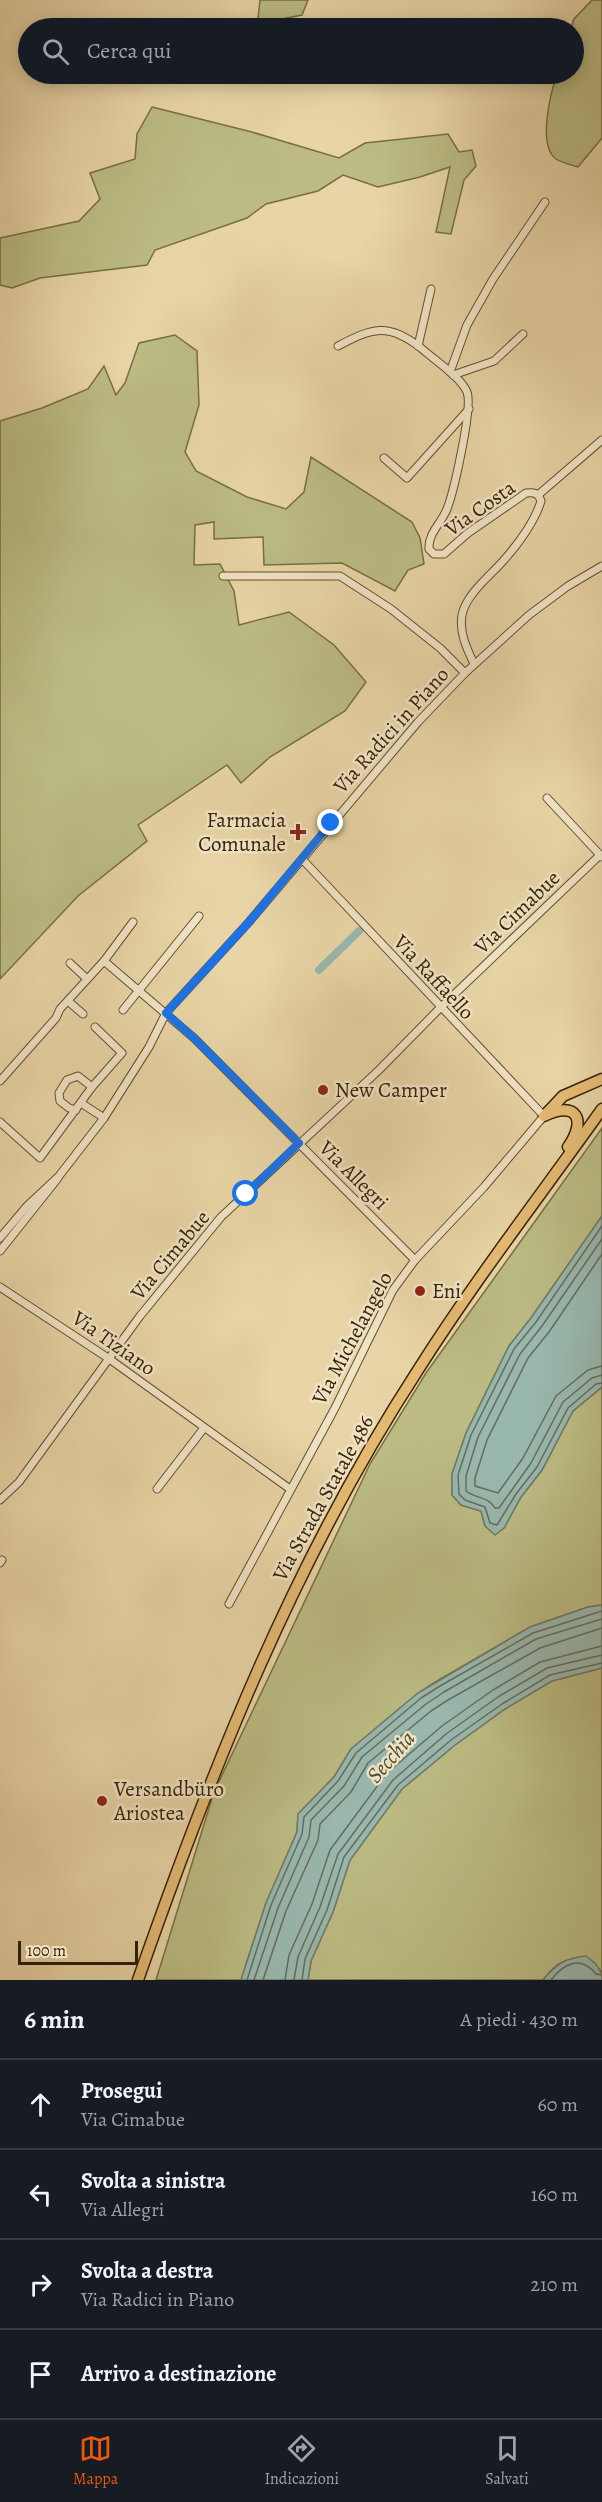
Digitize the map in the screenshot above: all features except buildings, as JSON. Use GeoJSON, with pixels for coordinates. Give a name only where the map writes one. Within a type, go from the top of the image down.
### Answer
{"type":"FeatureCollection","features":[{"type":"Feature","properties":{"kind":"main road"},"geometry":{"type":"LineString","coordinates":[[544,1116],[563,1096],[602,1079]]}},
{"type":"Feature","properties":{"kind":"main road"},"geometry":{"type":"LineString","coordinates":[[539,1197],[556,1163],[572,1141],[578,1122],[575,1114],[568,1109],[561,1108],[544,1116]]}},
{"type":"Feature","properties":{"kind":"main road","name":"Via Strada Statale 486"},"geometry":{"type":"LineString","coordinates":[[151,1943],[201,1804],[261,1660],[340,1502],[417,1370],[602,1109]]}},
{"type":"Feature","properties":{"kind":"main road"},"geometry":{"type":"LineString","coordinates":[[132,1980],[151,1943]]}},
{"type":"Feature","properties":{"kind":"main road"},"geometry":{"type":"LineString","coordinates":[[138,1980],[151,1943]]}},
{"type":"Feature","properties":{"kind":"main road"},"geometry":{"type":"LineString","coordinates":[[145,1980],[151,1943]]}},
{"type":"Feature","properties":{"kind":"street"},"geometry":{"type":"LineString","coordinates":[[451,374],[467,325],[493,279],[545,202]]}},
{"type":"Feature","properties":{"kind":"street"},"geometry":{"type":"LineString","coordinates":[[418,346],[431,289]]}},
{"type":"Feature","properties":{"kind":"street"},"geometry":{"type":"LineString","coordinates":[[338,346],[363,332],[378,328],[391,330],[418,346],[467,391],[470,408],[407,478],[384,458]]}},
{"type":"Feature","properties":{"kind":"street"},"geometry":{"type":"LineString","coordinates":[[451,374],[494,361],[524,334]]}},
{"type":"Feature","properties":{"kind":"street","name":"Via Costa"},"geometry":{"type":"LineString","coordinates":[[470,408],[447,508],[428,539],[429,549],[434,554],[444,554],[468,533],[526,493],[534,492],[541,501],[538,512],[507,557],[470,598],[462,613],[461,627],[474,664]]}},
{"type":"Feature","properties":{"kind":"street"},"geometry":{"type":"LineString","coordinates":[[538,495],[602,440]]}},
{"type":"Feature","properties":{"kind":"street","name":"Via Radici in Piano"},"geometry":{"type":"LineString","coordinates":[[0,1238],[27,1206],[59,1176],[104,1118],[149,1047],[166,1013],[249,922],[418,722],[474,664],[529,615],[568,586],[602,566]]}},
{"type":"Feature","properties":{"kind":"street"},"geometry":{"type":"LineString","coordinates":[[223,576],[340,576],[392,609],[440,648],[465,673]]}},
{"type":"Feature","properties":{"kind":"street"},"geometry":{"type":"LineString","coordinates":[[547,798],[601,856]]}},
{"type":"Feature","properties":{"kind":"street","name":"Via Cimabue"},"geometry":{"type":"LineString","coordinates":[[0,1500],[19,1482],[108,1358],[221,1217],[380,1070],[440,1008],[601,856]]}},
{"type":"Feature","properties":{"kind":"street","name":"Via Raffaello"},"geometry":{"type":"LineString","coordinates":[[302,859],[544,1116]]}},
{"type":"Feature","properties":{"kind":"street"},"geometry":{"type":"LineString","coordinates":[[123,1010],[199,916]]}},
{"type":"Feature","properties":{"kind":"street"},"geometry":{"type":"LineString","coordinates":[[0,1081],[104,961],[133,922]]}},
{"type":"Feature","properties":{"kind":"street","name":"Via Allegri"},"geometry":{"type":"LineString","coordinates":[[104,961],[194,1038],[415,1260]]}},
{"type":"Feature","properties":{"kind":"street"},"geometry":{"type":"LineString","coordinates":[[70,963],[87,979]]}},
{"type":"Feature","properties":{"kind":"street"},"geometry":{"type":"LineString","coordinates":[[68,1001],[83,1014]]}},
{"type":"Feature","properties":{"kind":"street"},"geometry":{"type":"LineString","coordinates":[[0,1122],[40,1158],[92,1087],[122,1053],[94,1027]]}},
{"type":"Feature","properties":{"kind":"street"},"geometry":{"type":"LineString","coordinates":[[76,1110],[60,1101],[59,1093],[68,1080],[78,1076],[92,1087]]}},
{"type":"Feature","properties":{"kind":"street"},"geometry":{"type":"LineString","coordinates":[[81,1103],[104,1118]]}},
{"type":"Feature","properties":{"kind":"street","name":"Via Michelangelo"},"geometry":{"type":"LineString","coordinates":[[229,1604],[334,1408],[393,1290],[415,1260],[484,1187],[544,1116]]}},
{"type":"Feature","properties":{"kind":"street"},"geometry":{"type":"LineString","coordinates":[[0,1251],[56,1183],[59,1176]]}},
{"type":"Feature","properties":{"kind":"street","name":"Via Tiziano"},"geometry":{"type":"LineString","coordinates":[[1,1286],[108,1358],[290,1489]]}},
{"type":"Feature","properties":{"kind":"street"},"geometry":{"type":"LineString","coordinates":[[157,1489],[204,1428]]}},
{"type":"Feature","properties":{"kind":"green space"},"geometry":{"type":"Polygon","coordinates":[[[260,0],[308,0],[302,15],[287,18],[258,18],[260,0]]]}},
{"type":"Feature","properties":{"kind":"green space"},"geometry":{"type":"Polygon","coordinates":[[[592,0],[602,0],[602,138],[578,167],[556,159],[550,152],[546,131],[554,84],[584,84],[584,18],[575,18],[592,0]]]}},
{"type":"Feature","properties":{"kind":"green space"},"geometry":{"type":"Polygon","coordinates":[[[152,107],[252,132],[339,158],[365,143],[448,134],[459,152],[472,150],[476,166],[464,180],[451,234],[436,232],[450,167],[378,187],[343,175],[318,191],[266,204],[247,218],[155,250],[147,265],[40,278],[12,288],[0,285],[0,238],[79,221],[100,199],[90,173],[135,159],[137,134],[152,107]]]}},
{"type":"Feature","properties":{"kind":"green space"},"geometry":{"type":"Polygon","coordinates":[[[175,335],[197,351],[199,405],[185,452],[196,471],[247,497],[286,509],[304,492],[311,457],[412,522],[420,538],[424,564],[408,570],[395,591],[342,563],[264,565],[263,537],[214,539],[214,522],[195,525],[194,565],[220,564],[234,591],[239,625],[289,612],[334,645],[366,682],[345,711],[270,757],[241,783],[227,765],[138,825],[147,841],[78,896],[0,979],[0,421],[42,408],[88,389],[104,366],[116,395],[125,383],[139,343],[175,335]]]}},
{"type":"Feature","properties":{"kind":"green space"},"geometry":{"type":"Polygon","coordinates":[[[602,1128],[602,1216],[509,1346],[466,1433],[452,1474],[452,1495],[461,1505],[481,1511],[485,1526],[504,1528],[521,1497],[542,1470],[573,1411],[602,1387],[602,1605],[588,1607],[530,1627],[418,1693],[351,1749],[334,1777],[298,1814],[297,1832],[266,1903],[241,1980],[156,1980],[214,1792],[370,1464],[426,1373],[602,1128]]]}},
{"type":"Feature","properties":{"kind":"green space"},"geometry":{"type":"Polygon","coordinates":[[[602,1668],[602,1973],[594,1962],[571,1960],[560,1963],[543,1980],[308,1980],[311,1961],[333,1912],[350,1860],[402,1789],[455,1745],[505,1709],[552,1681],[602,1668]]]}},
{"type":"Feature","properties":{"kind":"water"},"geometry":{"type":"Polygon","coordinates":[[[602,1216],[602,1387],[573,1411],[542,1470],[521,1497],[504,1528],[495,1535],[485,1526],[481,1511],[461,1505],[452,1495],[452,1474],[466,1433],[509,1346],[602,1216]]]}},
{"type":"Feature","properties":{"kind":"water","name":"Secchia"},"geometry":{"type":"Polygon","coordinates":[[[602,1605],[602,1668],[552,1681],[505,1709],[455,1745],[402,1789],[350,1860],[333,1912],[311,1961],[308,1980],[241,1980],[266,1903],[297,1832],[298,1814],[334,1777],[351,1749],[418,1693],[530,1627],[588,1607],[602,1605]]]}},
{"type":"Feature","properties":{"kind":"water"},"geometry":{"type":"Polygon","coordinates":[[[586,1956],[601,1972],[602,1980],[543,1980],[562,1963],[572,1958],[586,1956]]]}},
{"type":"Feature","properties":{"kind":"waterway"},"geometry":{"type":"LineString","coordinates":[[319,970],[359,931]]}},
{"type":"Feature","properties":{"kind":"place","name":"Farmacia Comunale"},"geometry":{"type":"Point","coordinates":[298,832]}},
{"type":"Feature","properties":{"kind":"place","name":"New Camper"},"geometry":{"type":"Point","coordinates":[323,1090]}},
{"type":"Feature","properties":{"kind":"place","name":"Eni"},"geometry":{"type":"Point","coordinates":[420,1291]}},
{"type":"Feature","properties":{"kind":"place","name":"Versandbüro Ariostea"},"geometry":{"type":"Point","coordinates":[102,1801]}},
{"type":"Feature","properties":{"kind":"route"},"geometry":{"type":"LineString","coordinates":[[246,1194],[299,1143],[166,1013],[249,922],[331,823]]}}]}
